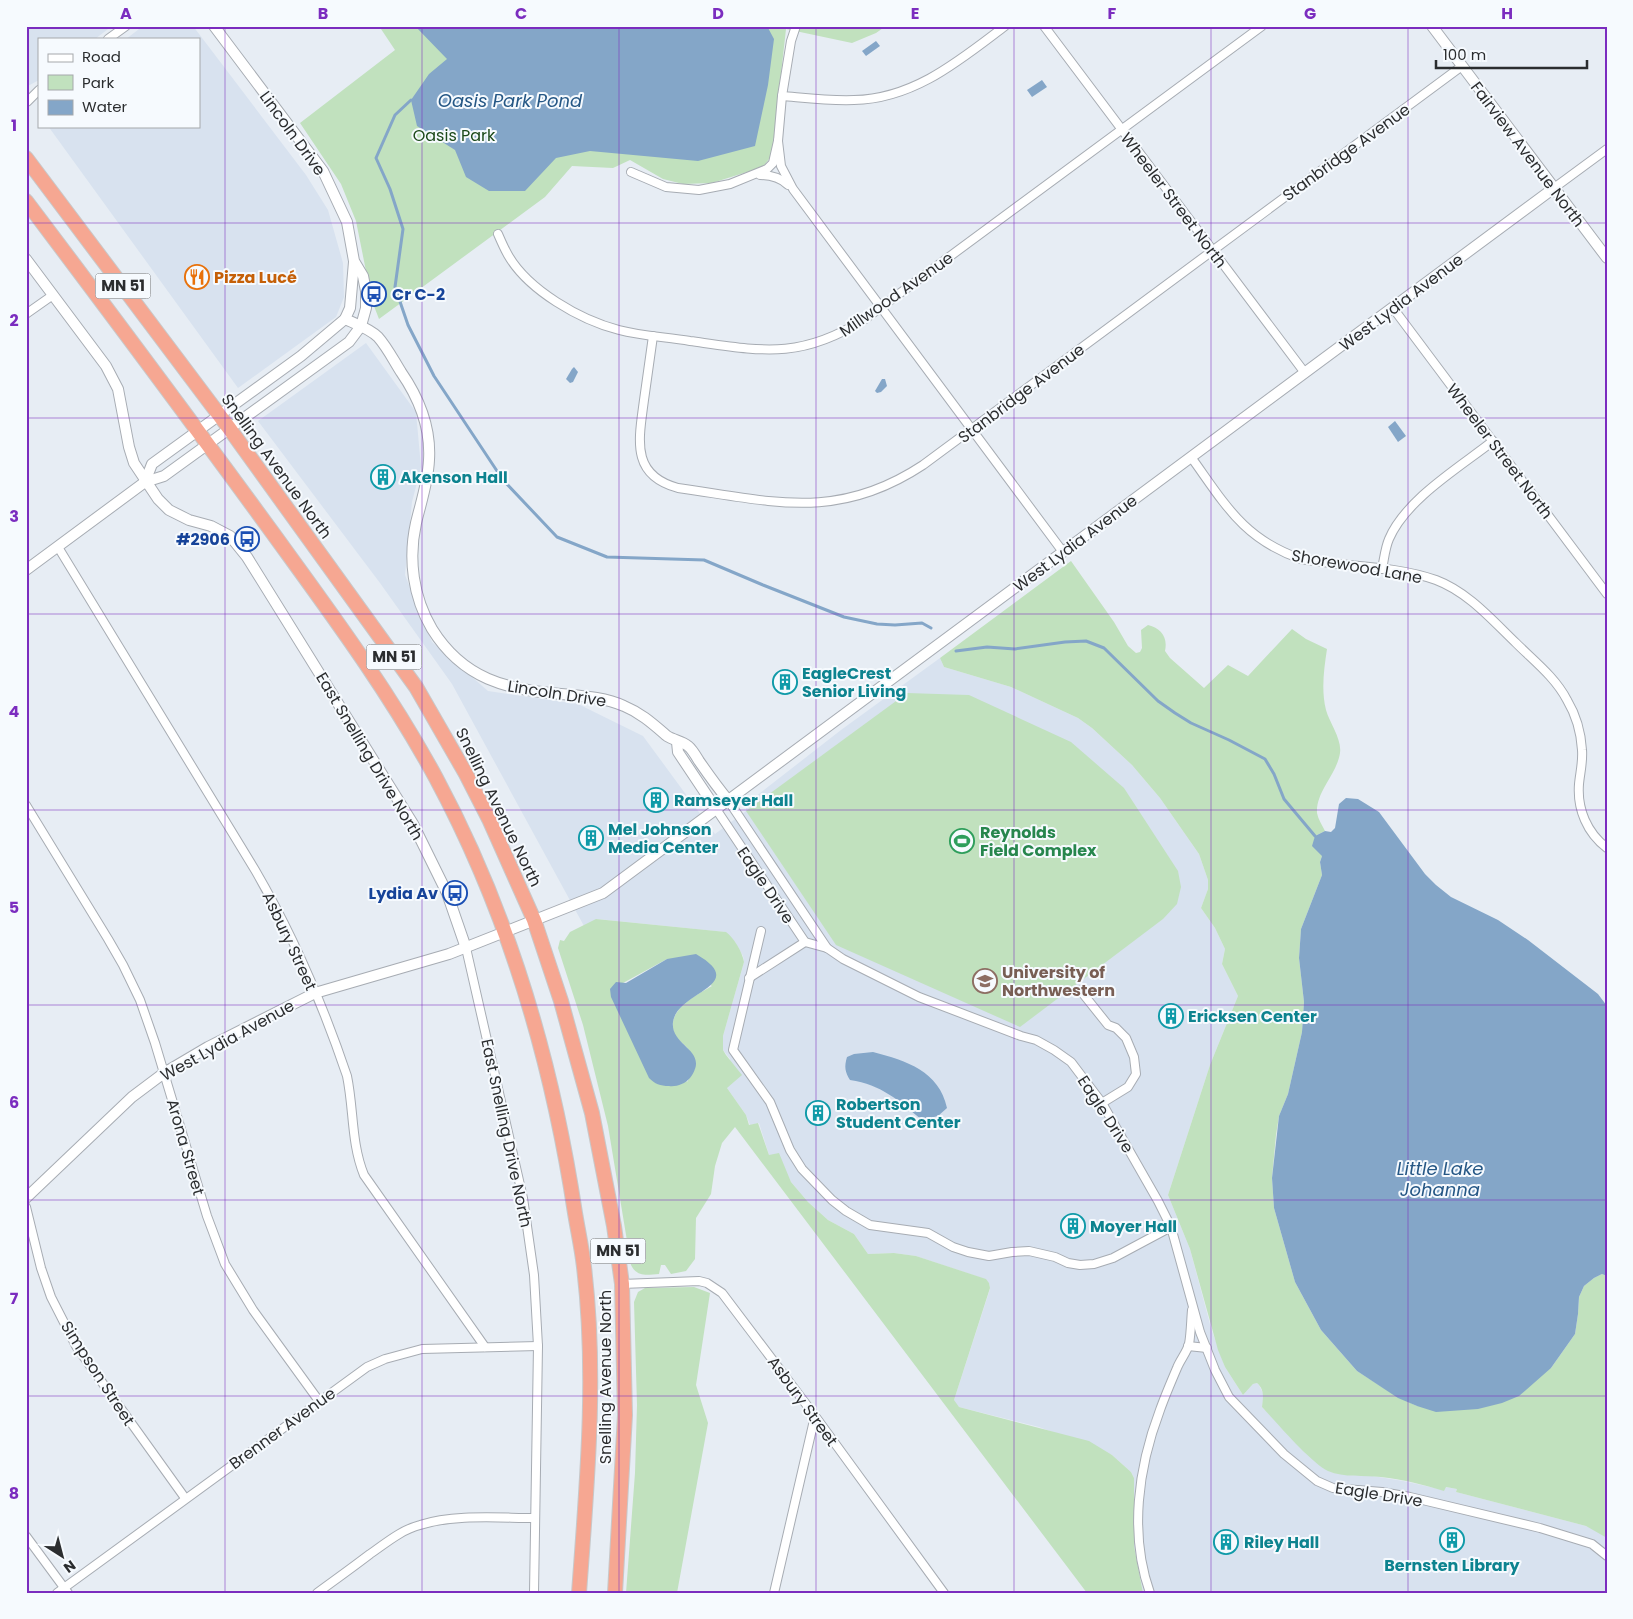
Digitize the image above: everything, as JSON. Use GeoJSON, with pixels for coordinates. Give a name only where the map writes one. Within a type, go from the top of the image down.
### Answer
{"type":"FeatureCollection","features":[{"type":"Feature","properties":{"kind":"highway","name":"Snelling Avenue North"},"geometry":{"type":"LineString","coordinates":[[26,158],[229,428],[416,687],[450,745],[485,812],[534,920],[561,1000],[592,1113],[614,1226],[622,1284],[626,1415],[615,1593]]}},
{"type":"Feature","properties":{"kind":"highway","name":"Snelling Avenue North"},"geometry":{"type":"LineString","coordinates":[[26,201],[198,430],[354,645],[410,731],[457,818],[506,932],[526,991],[550,1081],[564,1145],[584,1263],[590,1356],[590,1420],[579,1593]]}},
{"type":"Feature","properties":{"kind":"street"},"geometry":{"type":"LineString","coordinates":[[109,38],[126,26]]}},
{"type":"Feature","properties":{"kind":"street","name":"Lincoln Drive"},"geometry":{"type":"LineString","coordinates":[[214,26],[323,171],[347,222],[354,260],[363,276],[366,291],[366,308],[362,326],[378,336],[408,381],[420,405],[426,423],[429,459],[428,478],[413,541],[413,572],[417,596],[432,629],[443,644],[470,669],[486,678],[521,690],[605,700],[639,713],[677,742],[688,745],[728,800]]}},
{"type":"Feature","properties":{"kind":"street"},"geometry":{"type":"LineString","coordinates":[[631,172],[666,187],[683,190],[715,188],[767,169],[773,163],[778,141],[782,96],[791,41],[796,26]]}},
{"type":"Feature","properties":{"kind":"street"},"geometry":{"type":"LineString","coordinates":[[782,96],[856,100],[878,98],[900,92],[934,77],[1005,26]]}},
{"type":"Feature","properties":{"kind":"street","name":"Wheeler Street North"},"geometry":{"type":"LineString","coordinates":[[1044,26],[1305,373]]}},
{"type":"Feature","properties":{"kind":"street","name":"Millwood Avenue"},"geometry":{"type":"LineString","coordinates":[[498,234],[508,256],[534,285],[553,300],[596,322],[619,330],[748,349],[791,349],[810,345],[837,335],[865,319],[1262,26]]}},
{"type":"Feature","properties":{"kind":"street","name":"Fairview Avenue North"},"geometry":{"type":"LineString","coordinates":[[1432,26],[1607,258]]}},
{"type":"Feature","properties":{"kind":"street","name":"Stanbridge Avenue"},"geometry":{"type":"LineString","coordinates":[[653,336],[638,443],[643,463],[658,480],[678,488],[779,502],[821,503],[845,500],[878,490],[906,477],[1462,66]]}},
{"type":"Feature","properties":{"kind":"street"},"geometry":{"type":"LineString","coordinates":[[26,102],[38,91]]}},
{"type":"Feature","properties":{"kind":"street"},"geometry":{"type":"LineString","coordinates":[[778,141],[781,166],[793,189],[1064,552]]}},
{"type":"Feature","properties":{"kind":"street","name":"West Lydia Avenue"},"geometry":{"type":"LineString","coordinates":[[26,1198],[115,1112],[164,1073],[208,1047],[315,993],[449,954],[603,892],[1607,149]]}},
{"type":"Feature","properties":{"kind":"street"},"geometry":{"type":"LineString","coordinates":[[750,176],[770,175],[784,181],[793,189]]}},
{"type":"Feature","properties":{"kind":"street","name":"East Snelling Drive North"},"geometry":{"type":"LineString","coordinates":[[26,259],[106,366],[118,389],[129,447],[134,463],[146,482],[158,499],[169,510],[188,520],[211,526],[230,536],[247,557],[413,824],[447,893],[466,948],[524,1208],[534,1275],[538,1346],[534,1593]]}},
{"type":"Feature","properties":{"kind":"street"},"geometry":{"type":"LineString","coordinates":[[146,482],[152,464],[301,356],[346,319],[350,308],[354,260]]}},
{"type":"Feature","properties":{"kind":"street"},"geometry":{"type":"LineString","coordinates":[[26,314],[53,295]]}},
{"type":"Feature","properties":{"kind":"street","name":"Wheeler Street North"},"geometry":{"type":"LineString","coordinates":[[1393,308],[1607,594]]}},
{"type":"Feature","properties":{"kind":"street"},"geometry":{"type":"LineString","coordinates":[[26,570],[146,482],[164,476],[348,342],[362,326],[346,319]]}},
{"type":"Feature","properties":{"kind":"street"},"geometry":{"type":"LineString","coordinates":[[1382,569],[1388,539],[1412,505],[1432,487],[1493,441]]}},
{"type":"Feature","properties":{"kind":"street","name":"Shorewood Lane"},"geometry":{"type":"LineString","coordinates":[[1191,458],[1238,520],[1252,534],[1267,544],[1301,558],[1421,575],[1454,589],[1480,608],[1557,684],[1567,700],[1579,731],[1582,750],[1579,797],[1582,812],[1586,824],[1593,835],[1607,848]]}},
{"type":"Feature","properties":{"kind":"street","name":"Asbury Street"},"geometry":{"type":"LineString","coordinates":[[58,547],[272,899],[293,940],[347,1076],[351,1096],[354,1145],[364,1176],[485,1347]]}},
{"type":"Feature","properties":{"kind":"street"},"geometry":{"type":"LineString","coordinates":[[677,742],[678,752],[716,809]]}},
{"type":"Feature","properties":{"kind":"street","name":"Eagle Drive"},"geometry":{"type":"LineString","coordinates":[[728,800],[827,948],[843,960],[919,997],[1036,1040],[1071,1062],[1102,1103],[1171,1227],[1193,1307],[1207,1348],[1229,1397],[1284,1454],[1316,1481],[1333,1488],[1382,1492],[1538,1528],[1592,1544],[1607,1556]]}},
{"type":"Feature","properties":{"kind":"street","name":"Arona Street"},"geometry":{"type":"LineString","coordinates":[[26,805],[123,965],[140,1000],[164,1073],[206,1216],[225,1264],[253,1310],[319,1401]]}},
{"type":"Feature","properties":{"kind":"street","name":"Eagle Drive"},"geometry":{"type":"LineString","coordinates":[[716,809],[804,942],[827,948]]}},
{"type":"Feature","properties":{"kind":"street"},"geometry":{"type":"LineString","coordinates":[[761,931],[732,1050],[770,1102],[790,1150],[802,1169],[846,1212],[870,1225],[928,1233],[953,1247],[968,1252],[989,1256],[1029,1251],[1080,1265],[1094,1264],[1113,1258],[1171,1227]]}},
{"type":"Feature","properties":{"kind":"street"},"geometry":{"type":"LineString","coordinates":[[749,978],[804,942]]}},
{"type":"Feature","properties":{"kind":"street"},"geometry":{"type":"LineString","coordinates":[[1080,990],[1108,1025],[1116,1028],[1126,1038],[1134,1057],[1136,1074],[1128,1087],[1102,1103]]}},
{"type":"Feature","properties":{"kind":"street","name":"Simpson Street"},"geometry":{"type":"LineString","coordinates":[[26,1207],[41,1268],[62,1319],[76,1346],[185,1498]]}},
{"type":"Feature","properties":{"kind":"street","name":"Asbury Street"},"geometry":{"type":"LineString","coordinates":[[622,1284],[699,1281],[714,1287],[729,1299],[944,1593]]}},
{"type":"Feature","properties":{"kind":"street","name":"Eagle Drive"},"geometry":{"type":"LineString","coordinates":[[1150,1593],[1146,1582],[1137,1532],[1141,1479],[1149,1442],[1160,1410],[1188,1346],[1193,1307]]}},
{"type":"Feature","properties":{"kind":"street","name":"Brenner Avenue"},"geometry":{"type":"LineString","coordinates":[[57,1593],[66,1590],[185,1498],[367,1367],[404,1352],[422,1349],[538,1346]]}},
{"type":"Feature","properties":{"kind":"street"},"geometry":{"type":"LineString","coordinates":[[1188,1346],[1207,1348]]}},
{"type":"Feature","properties":{"kind":"street"},"geometry":{"type":"LineString","coordinates":[[774,1593],[815,1416]]}},
{"type":"Feature","properties":{"kind":"street"},"geometry":{"type":"LineString","coordinates":[[317,1593],[389,1541],[418,1525],[454,1519],[535,1518]]}},
{"type":"Feature","properties":{"kind":"street"},"geometry":{"type":"LineString","coordinates":[[26,1536],[66,1590]]}},
{"type":"Feature","properties":{"kind":"shaded area"},"geometry":{"type":"Polygon","coordinates":[[[26,26],[112,26],[96,38],[38,38],[38,81],[26,87],[26,26]]]}},
{"type":"Feature","properties":{"kind":"shaded area"},"geometry":{"type":"Polygon","coordinates":[[[143,26],[193,26],[306,175],[328,210],[343,263],[344,297],[336,317],[238,388],[49,128],[200,128],[200,38],[127,38],[143,26]]]}},
{"type":"Feature","properties":{"kind":"shaded area","name":"University of Northwestern"},"geometry":{"type":"Polygon","coordinates":[[[366,343],[416,412],[421,467],[412,502],[405,575],[432,642],[488,691],[578,704],[643,736],[715,834],[746,811],[746,804],[841,730],[940,658],[944,667],[1011,687],[1078,718],[1092,728],[1132,765],[1160,798],[1199,854],[1208,880],[1208,889],[1201,908],[1215,928],[1225,949],[1222,964],[1238,996],[1210,1065],[1168,1195],[1190,1249],[1211,1328],[1225,1367],[1243,1395],[1253,1384],[1257,1383],[1259,1385],[1264,1395],[1262,1407],[1324,1468],[1444,1490],[1445,1487],[1457,1489],[1456,1492],[1586,1526],[1601,1533],[1607,1538],[1607,1593],[1143,1593],[1134,1546],[1134,1478],[1131,1472],[1112,1455],[1039,1427],[959,1407],[955,1404],[954,1400],[990,1289],[989,1283],[985,1279],[916,1256],[894,1253],[868,1254],[854,1234],[828,1220],[808,1202],[791,1182],[785,1170],[769,1155],[759,1123],[750,1125],[746,1115],[727,1088],[730,1059],[723,1050],[723,1036],[744,962],[743,956],[735,942],[725,932],[597,919],[584,926],[452,684],[380,583],[258,421],[366,343]]]}},
{"type":"Feature","properties":{"kind":"green space","name":"Oasis Park"},"geometry":{"type":"Polygon","coordinates":[[[379,26],[886,26],[876,33],[852,43],[786,29],[772,155],[763,167],[712,183],[683,184],[663,179],[630,160],[613,168],[572,166],[545,197],[379,319],[372,301],[356,221],[341,184],[300,123],[395,50],[379,26]]]}},
{"type":"Feature","properties":{"kind":"green space"},"geometry":{"type":"Polygon","coordinates":[[[1071,561],[1114,622],[1128,646],[1136,653],[1140,652],[1142,648],[1141,630],[1148,625],[1157,628],[1164,637],[1165,651],[1170,658],[1204,688],[1228,665],[1248,676],[1292,629],[1306,639],[1327,649],[1324,702],[1339,742],[1340,753],[1318,805],[1317,813],[1325,831],[1315,836],[1322,856],[1320,862],[1322,875],[1301,929],[1299,958],[1304,1002],[1302,1032],[1288,1094],[1279,1116],[1272,1178],[1274,1208],[1295,1282],[1321,1330],[1357,1371],[1398,1397],[1417,1406],[1551,1368],[1575,1334],[1579,1297],[1584,1286],[1602,1274],[1607,1276],[1607,1538],[1586,1526],[1456,1492],[1457,1489],[1446,1487],[1444,1491],[1397,1479],[1347,1475],[1328,1471],[1312,1460],[1262,1407],[1263,1397],[1260,1386],[1257,1383],[1253,1384],[1243,1395],[1225,1367],[1218,1350],[1190,1249],[1168,1195],[1210,1065],[1238,996],[1222,964],[1225,949],[1215,928],[1201,908],[1208,889],[1208,880],[1199,854],[1160,798],[1132,765],[1092,728],[1078,718],[1011,687],[944,667],[940,658],[1071,561]]]}},
{"type":"Feature","properties":{"kind":"green space","name":"Reynolds Field Complex"},"geometry":{"type":"Polygon","coordinates":[[[907,693],[969,695],[1071,742],[1124,788],[1178,871],[1181,887],[1177,904],[1163,919],[1020,1027],[836,945],[746,811],[907,693]]]}},
{"type":"Feature","properties":{"kind":"green space"},"geometry":{"type":"Polygon","coordinates":[[[596,919],[726,932],[732,938],[740,949],[744,962],[723,1036],[723,1050],[742,1075],[727,1088],[746,1115],[749,1125],[758,1123],[769,1155],[779,1153],[791,1182],[808,1202],[828,1220],[854,1234],[868,1254],[894,1253],[916,1256],[986,1279],[990,1288],[954,1400],[959,1407],[1089,1441],[1112,1455],[1131,1472],[1134,1478],[1134,1546],[1143,1593],[1087,1593],[735,1127],[722,1143],[715,1166],[711,1194],[696,1218],[695,1259],[686,1271],[671,1274],[665,1265],[661,1265],[659,1274],[642,1274],[633,1269],[608,1126],[583,1025],[558,948],[560,940],[564,941],[570,932],[596,919]],[[667,959],[623,983],[687,1082],[695,1068],[689,1050],[675,1035],[674,1018],[690,999],[712,986],[667,959]]]}},
{"type":"Feature","properties":{"kind":"green space"},"geometry":{"type":"Polygon","coordinates":[[[694,1287],[710,1293],[696,1385],[708,1423],[677,1593],[626,1593],[635,1473],[637,1405],[634,1302],[638,1292],[645,1288],[694,1287]]]}},
{"type":"Feature","properties":{"kind":"water","name":"Oasis Park Pond"},"geometry":{"type":"Polygon","coordinates":[[[415,26],[767,26],[774,39],[768,85],[755,146],[698,161],[590,151],[556,158],[525,191],[489,191],[466,177],[455,150],[417,126],[411,100],[429,74],[447,59],[415,26]]]}},
{"type":"Feature","properties":{"kind":"water"},"geometry":{"type":"Polygon","coordinates":[[[876,41],[880,46],[866,56],[862,51],[876,41]]]}},
{"type":"Feature","properties":{"kind":"water"},"geometry":{"type":"Polygon","coordinates":[[[1042,80],[1047,87],[1032,97],[1027,90],[1042,80]]]}},
{"type":"Feature","properties":{"kind":"water"},"geometry":{"type":"Polygon","coordinates":[[[574,367],[578,372],[573,382],[570,383],[566,379],[574,367]]]}},
{"type":"Feature","properties":{"kind":"water"},"geometry":{"type":"Polygon","coordinates":[[[882,379],[885,379],[887,386],[877,393],[875,391],[882,379]]]}},
{"type":"Feature","properties":{"kind":"water"},"geometry":{"type":"Polygon","coordinates":[[[1395,421],[1406,436],[1398,442],[1388,427],[1395,421]]]}},
{"type":"Feature","properties":{"kind":"water","name":"Little Lake Johanna"},"geometry":{"type":"Polygon","coordinates":[[[1346,798],[1358,799],[1379,812],[1425,874],[1451,897],[1498,920],[1528,940],[1598,994],[1607,1006],[1607,1276],[1602,1274],[1584,1286],[1579,1297],[1575,1334],[1551,1368],[1519,1396],[1502,1403],[1478,1409],[1436,1412],[1398,1398],[1357,1371],[1321,1330],[1295,1282],[1274,1208],[1272,1178],[1279,1116],[1288,1094],[1302,1032],[1304,1002],[1299,958],[1301,929],[1322,875],[1320,862],[1322,856],[1312,846],[1315,836],[1325,831],[1331,832],[1335,828],[1339,804],[1346,798]]]}},
{"type":"Feature","properties":{"kind":"water"},"geometry":{"type":"Polygon","coordinates":[[[696,954],[711,965],[716,974],[714,981],[677,1011],[673,1022],[677,1037],[696,1061],[695,1069],[690,1078],[683,1083],[675,1086],[660,1085],[649,1078],[611,997],[610,989],[616,982],[626,983],[667,959],[696,954]]]}},
{"type":"Feature","properties":{"kind":"water"},"geometry":{"type":"Polygon","coordinates":[[[873,1052],[898,1059],[929,1076],[943,1095],[947,1108],[938,1116],[922,1120],[889,1094],[861,1082],[850,1080],[846,1069],[847,1057],[854,1054],[873,1052]]]}},
{"type":"Feature","properties":{"kind":"waterway"},"geometry":{"type":"LineString","coordinates":[[411,100],[395,115],[376,158],[390,189],[403,229],[395,287],[408,325],[434,376],[503,480],[557,537],[607,557],[704,560],[844,617],[877,624],[922,623],[931,628]]}},
{"type":"Feature","properties":{"kind":"waterway"},"geometry":{"type":"LineString","coordinates":[[956,651],[987,647],[1015,649],[1086,641],[1104,648],[1158,701],[1175,713],[1191,723],[1265,759],[1274,774],[1284,799],[1315,836]]}},
{"type":"Feature","properties":{"kind":"place","name":"Pizza Lucé"},"geometry":{"type":"Point","coordinates":[197,277]}},
{"type":"Feature","properties":{"kind":"place","name":"Cr C-2"},"geometry":{"type":"Point","coordinates":[374,294]}},
{"type":"Feature","properties":{"kind":"place","name":"Akenson Hall"},"geometry":{"type":"Point","coordinates":[383,477]}},
{"type":"Feature","properties":{"kind":"place","name":"#2906"},"geometry":{"type":"Point","coordinates":[247,539]}},
{"type":"Feature","properties":{"kind":"place","name":"EagleCrest Senior Living"},"geometry":{"type":"Point","coordinates":[785,682]}},
{"type":"Feature","properties":{"kind":"place","name":"Ramseyer Hall"},"geometry":{"type":"Point","coordinates":[656,800]}},
{"type":"Feature","properties":{"kind":"place","name":"Mel Johnson Media Center"},"geometry":{"type":"Point","coordinates":[591,838]}},
{"type":"Feature","properties":{"kind":"place","name":"Reynolds Field Complex"},"geometry":{"type":"Point","coordinates":[962,841]}},
{"type":"Feature","properties":{"kind":"place","name":"Lydia Av"},"geometry":{"type":"Point","coordinates":[455,893]}},
{"type":"Feature","properties":{"kind":"place","name":"University of Northwestern"},"geometry":{"type":"Point","coordinates":[985,981]}},
{"type":"Feature","properties":{"kind":"place","name":"Ericksen Center"},"geometry":{"type":"Point","coordinates":[1171,1016]}},
{"type":"Feature","properties":{"kind":"place","name":"Robertson Student Center"},"geometry":{"type":"Point","coordinates":[818,1113]}},
{"type":"Feature","properties":{"kind":"place","name":"Moyer Hall"},"geometry":{"type":"Point","coordinates":[1073,1226]}},
{"type":"Feature","properties":{"kind":"place","name":"Bernsten Library"},"geometry":{"type":"Point","coordinates":[1452,1540]}},
{"type":"Feature","properties":{"kind":"place","name":"Riley Hall"},"geometry":{"type":"Point","coordinates":[1226,1542]}}]}
